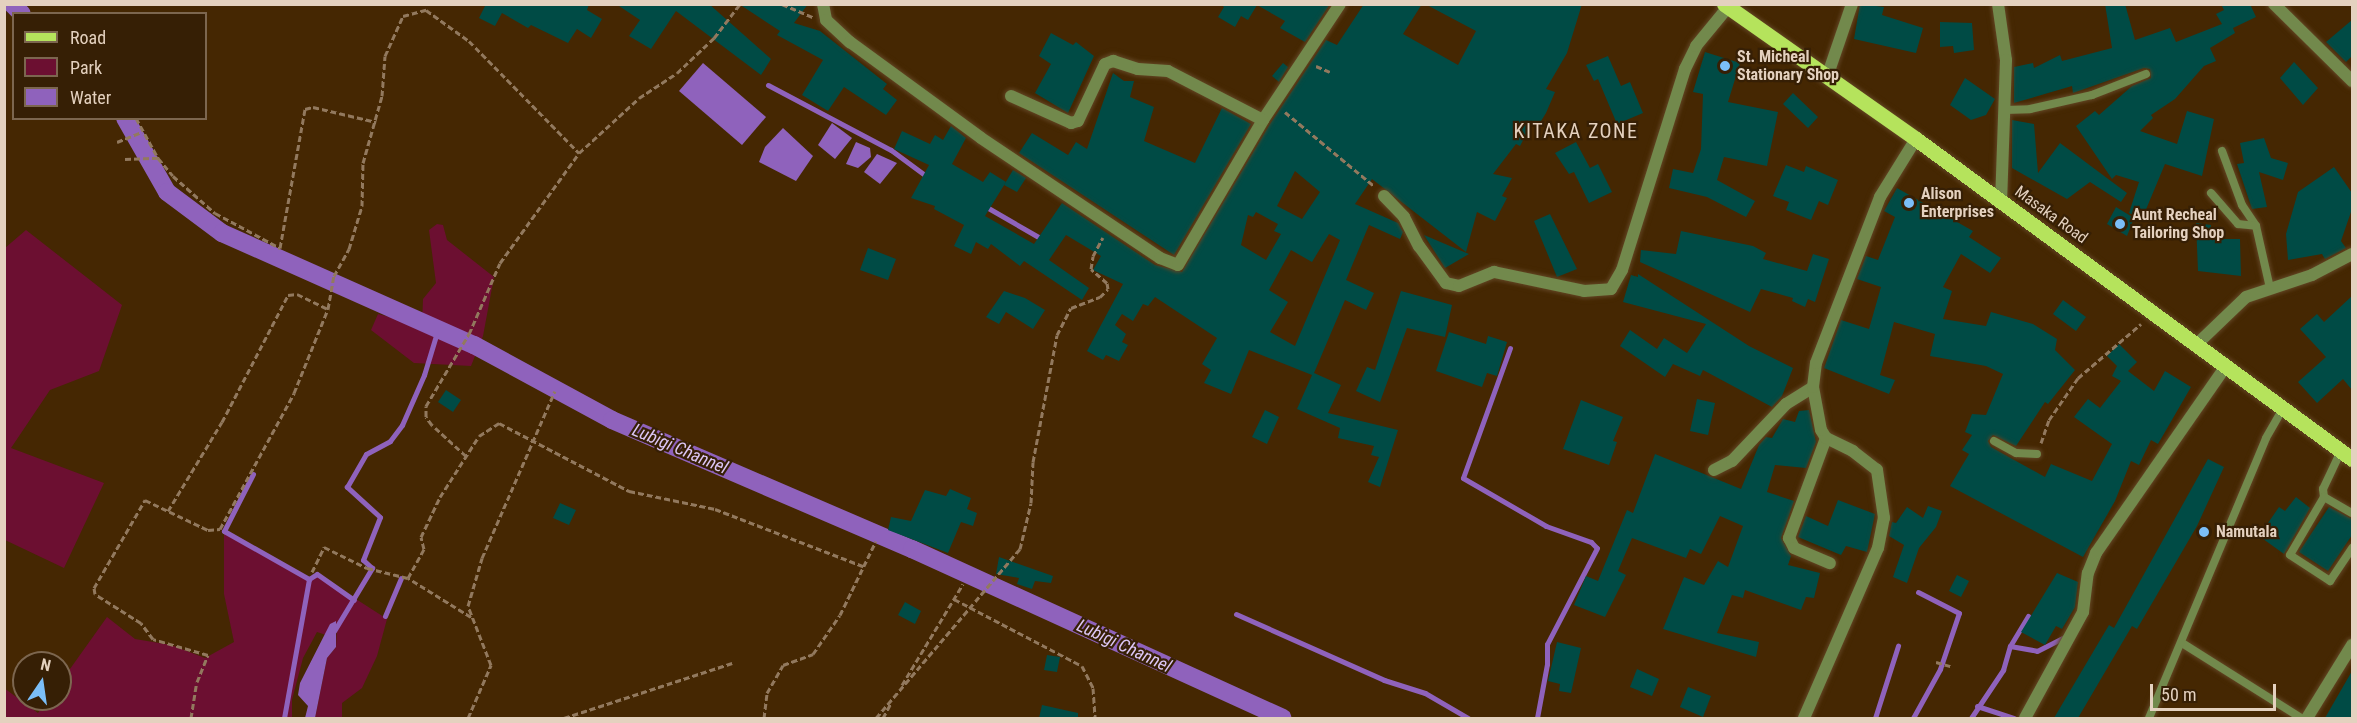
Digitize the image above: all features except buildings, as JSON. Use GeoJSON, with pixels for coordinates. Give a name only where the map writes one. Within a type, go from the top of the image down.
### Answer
{"type":"FeatureCollection","features":[{"type":"Feature","properties":{"kind":"main road","name":"Masaka Road"},"geometry":{"type":"LineString","coordinates":[[1726,6],[1916,139],[2347,455]]}},
{"type":"Feature","properties":{"kind":"street"},"geometry":{"type":"LineString","coordinates":[[823,8],[834,29],[850,42],[1109,225],[1168,263],[1181,264],[1263,120],[1340,4]]}},
{"type":"Feature","properties":{"kind":"street"},"geometry":{"type":"LineString","coordinates":[[1827,77],[1852,4]]}},
{"type":"Feature","properties":{"kind":"street"},"geometry":{"type":"LineString","coordinates":[[1998,4],[2005,40],[2001,201]]}},
{"type":"Feature","properties":{"kind":"street"},"geometry":{"type":"LineString","coordinates":[[2274,4],[2352,81]]}},
{"type":"Feature","properties":{"kind":"street"},"geometry":{"type":"LineString","coordinates":[[1384,196],[1404,217],[1419,246],[1446,283],[1459,285],[1494,272],[1584,291],[1611,289],[1622,270],[1685,69],[1696,46],[1726,6]]}},
{"type":"Feature","properties":{"kind":"street"},"geometry":{"type":"LineString","coordinates":[[1011,96],[1071,123],[1078,121],[1105,64],[1113,61],[1138,69],[1168,71],[1263,120]]}},
{"type":"Feature","properties":{"kind":"street"},"geometry":{"type":"LineString","coordinates":[[1830,563],[1794,548],[1789,538],[1826,438],[1814,387],[1822,340],[1880,197],[1916,139]]}},
{"type":"Feature","properties":{"kind":"street"},"geometry":{"type":"LineString","coordinates":[[2196,345],[2237,304],[2270,288],[2312,275],[2352,254]]}},
{"type":"Feature","properties":{"kind":"street"},"geometry":{"type":"LineString","coordinates":[[2025,718],[2083,612],[2088,573],[2096,553],[2226,366]]}},
{"type":"Feature","properties":{"kind":"street"},"geometry":{"type":"LineString","coordinates":[[1714,470],[1732,461],[1786,404],[1814,387]]}},
{"type":"Feature","properties":{"kind":"street"},"geometry":{"type":"LineString","coordinates":[[1804,718],[1878,548],[1884,518],[1877,470],[1853,450],[1826,438]]}},
{"type":"Feature","properties":{"kind":"street"},"geometry":{"type":"LineString","coordinates":[[2307,718],[2352,645]]}},
{"type":"Feature","properties":{"kind":"lane"},"geometry":{"type":"LineString","coordinates":[[2005,110],[2030,110],[2092,95],[2146,75]]}},
{"type":"Feature","properties":{"kind":"lane"},"geometry":{"type":"LineString","coordinates":[[2222,151],[2242,206],[2256,226],[2270,288]]}},
{"type":"Feature","properties":{"kind":"lane"},"geometry":{"type":"LineString","coordinates":[[2211,193],[2238,224],[2256,226]]}},
{"type":"Feature","properties":{"kind":"lane"},"geometry":{"type":"LineString","coordinates":[[2149,718],[2262,448],[2283,408]]}},
{"type":"Feature","properties":{"kind":"lane"},"geometry":{"type":"LineString","coordinates":[[1994,441],[2016,453],[2037,454]]}},
{"type":"Feature","properties":{"kind":"lane"},"geometry":{"type":"LineString","coordinates":[[2347,455],[2328,473],[2324,497],[2290,555],[2330,581],[2352,548]]}},
{"type":"Feature","properties":{"kind":"lane"},"geometry":{"type":"LineString","coordinates":[[2324,497],[2352,513]]}},
{"type":"Feature","properties":{"kind":"lane"},"geometry":{"type":"LineString","coordinates":[[2182,643],[2301,718]]}},
{"type":"Feature","properties":{"kind":"path"},"geometry":{"type":"LineString","coordinates":[[466,456],[426,417],[426,406],[469,334],[500,263],[579,153],[639,98],[677,73],[714,38],[740,4]]}},
{"type":"Feature","properties":{"kind":"path"},"geometry":{"type":"LineString","coordinates":[[782,4],[807,17],[823,8]]}},
{"type":"Feature","properties":{"kind":"path"},"geometry":{"type":"LineString","coordinates":[[191,718],[197,682],[208,655],[153,639],[141,623],[93,591],[145,500],[208,530],[220,530],[294,393],[328,309],[334,276],[349,249],[362,206],[363,163],[376,122],[389,41],[403,16],[426,10],[469,41],[579,153]]}},
{"type":"Feature","properties":{"kind":"path"},"geometry":{"type":"LineString","coordinates":[[1274,104],[1315,134],[1384,196]]}},
{"type":"Feature","properties":{"kind":"path"},"geometry":{"type":"LineString","coordinates":[[137,120],[158,159],[215,213],[280,248],[305,109],[313,107],[376,122]]}},
{"type":"Feature","properties":{"kind":"path"},"geometry":{"type":"LineString","coordinates":[[117,142],[142,132]]}},
{"type":"Feature","properties":{"kind":"path"},"geometry":{"type":"LineString","coordinates":[[125,159],[158,159]]}},
{"type":"Feature","properties":{"kind":"path"},"geometry":{"type":"LineString","coordinates":[[876,718],[1020,549],[1032,503],[1033,462],[1057,335],[1071,308],[1100,297],[1108,289],[1107,283],[1091,269],[1091,263],[1109,225]]}},
{"type":"Feature","properties":{"kind":"path"},"geometry":{"type":"LineString","coordinates":[[168,511],[222,422],[288,295],[297,294],[328,309]]}},
{"type":"Feature","properties":{"kind":"path"},"geometry":{"type":"LineString","coordinates":[[2037,454],[2049,420],[2078,378],[2154,315]]}},
{"type":"Feature","properties":{"kind":"path"},"geometry":{"type":"LineString","coordinates":[[468,718],[491,665],[468,606],[482,558],[555,392]]}},
{"type":"Feature","properties":{"kind":"path"},"geometry":{"type":"LineString","coordinates":[[408,578],[424,549],[421,537],[466,456],[479,436],[499,423],[629,491],[715,509],[862,566]]}},
{"type":"Feature","properties":{"kind":"path"},"geometry":{"type":"LineString","coordinates":[[764,718],[766,693],[783,665],[813,654],[840,615],[862,566],[876,542]]}},
{"type":"Feature","properties":{"kind":"path"},"geometry":{"type":"LineString","coordinates":[[312,572],[324,547],[367,568],[408,578],[471,616]]}},
{"type":"Feature","properties":{"kind":"path"},"geometry":{"type":"LineString","coordinates":[[883,718],[963,584]]}},
{"type":"Feature","properties":{"kind":"path"},"geometry":{"type":"LineString","coordinates":[[954,599],[1082,666],[1093,688],[1095,718]]}},
{"type":"Feature","properties":{"kind":"path"},"geometry":{"type":"LineString","coordinates":[[1936,662],[1950,666]]}},
{"type":"Feature","properties":{"kind":"path"},"geometry":{"type":"LineString","coordinates":[[564,718],[732,663]]}},
{"type":"Feature","properties":{"kind":"green space"},"geometry":{"type":"Polygon","coordinates":[[[437,224],[443,225],[447,240],[494,277],[483,336],[471,366],[414,363],[371,330],[378,314],[422,325],[423,299],[436,283],[429,230],[437,224]]]}},
{"type":"Feature","properties":{"kind":"green space"},"geometry":{"type":"Polygon","coordinates":[[[26,230],[122,305],[99,371],[50,390],[11,448],[104,483],[64,568],[5,540],[5,248],[26,230]]]}},
{"type":"Feature","properties":{"kind":"green space"},"geometry":{"type":"Polygon","coordinates":[[[224,531],[309,579],[317,574],[387,619],[377,656],[362,688],[342,703],[342,718],[315,718],[327,658],[336,647],[337,626],[330,624],[326,635],[317,632],[303,658],[292,700],[292,718],[5,718],[4,688],[12,694],[12,711],[38,713],[39,711],[72,711],[72,666],[107,617],[135,639],[171,645],[205,658],[234,642],[224,594],[224,531]]]}},
{"type":"Feature","properties":{"kind":"water"},"geometry":{"type":"Polygon","coordinates":[[[703,63],[766,117],[742,145],[679,91],[703,63]]]}},
{"type":"Feature","properties":{"kind":"water"},"geometry":{"type":"Polygon","coordinates":[[[832,123],[852,138],[835,159],[818,145],[832,123]]]}},
{"type":"Feature","properties":{"kind":"water"},"geometry":{"type":"Polygon","coordinates":[[[783,128],[813,156],[796,181],[759,162],[765,147],[783,128]]]}},
{"type":"Feature","properties":{"kind":"water"},"geometry":{"type":"Polygon","coordinates":[[[856,142],[870,148],[871,157],[858,168],[846,164],[856,142]]]}},
{"type":"Feature","properties":{"kind":"water"},"geometry":{"type":"Polygon","coordinates":[[[877,154],[897,163],[880,184],[864,172],[877,154]]]}},
{"type":"Feature","properties":{"kind":"water"},"geometry":{"type":"Polygon","coordinates":[[[336,621],[336,647],[327,658],[315,718],[305,718],[308,706],[298,695],[300,683],[330,624],[336,621]]]}},
{"type":"Feature","properties":{"kind":"waterway","name":"Lubigi Channel"},"geometry":{"type":"LineString","coordinates":[[12,4],[20,12]]}},
{"type":"Feature","properties":{"kind":"waterway"},"geometry":{"type":"LineString","coordinates":[[768,85],[891,150],[929,178]]}},
{"type":"Feature","properties":{"kind":"waterway","name":"Lubigi Channel"},"geometry":{"type":"LineString","coordinates":[[126,120],[167,192],[222,233],[474,345],[612,420],[912,549],[1282,718]]}},
{"type":"Feature","properties":{"kind":"waterway"},"geometry":{"type":"LineString","coordinates":[[983,205],[1042,239]]}},
{"type":"Feature","properties":{"kind":"waterway"},"geometry":{"type":"LineString","coordinates":[[334,631],[372,568],[363,560],[380,517],[347,487],[366,454],[390,441],[402,425],[424,375],[438,329]]}},
{"type":"Feature","properties":{"kind":"waterway"},"geometry":{"type":"LineString","coordinates":[[1510,348],[1463,478],[1546,526],[1591,542],[1597,548],[1547,644],[1547,664],[1537,718]]}},
{"type":"Feature","properties":{"kind":"waterway"},"geometry":{"type":"LineString","coordinates":[[253,474],[224,531],[309,579],[317,574],[354,600]]}},
{"type":"Feature","properties":{"kind":"waterway"},"geometry":{"type":"LineString","coordinates":[[385,616],[401,578]]}},
{"type":"Feature","properties":{"kind":"waterway"},"geometry":{"type":"LineString","coordinates":[[284,718],[309,579]]}},
{"type":"Feature","properties":{"kind":"waterway"},"geometry":{"type":"LineString","coordinates":[[1913,718],[1940,669],[1959,613],[1918,592]]}},
{"type":"Feature","properties":{"kind":"waterway"},"geometry":{"type":"LineString","coordinates":[[1236,614],[1384,680],[1425,693],[1468,718]]}},
{"type":"Feature","properties":{"kind":"waterway"},"geometry":{"type":"LineString","coordinates":[[1971,718],[2003,670],[2010,646],[2028,616]]}},
{"type":"Feature","properties":{"kind":"waterway"},"geometry":{"type":"LineString","coordinates":[[2010,646],[2037,651],[2065,637]]}},
{"type":"Feature","properties":{"kind":"waterway"},"geometry":{"type":"LineString","coordinates":[[1875,718],[1898,646]]}},
{"type":"Feature","properties":{"kind":"waterway"},"geometry":{"type":"LineString","coordinates":[[1977,706],[2014,718]]}},
{"type":"Feature","properties":{"kind":"place","name":"St. Micheal Stationary Shop"},"geometry":{"type":"Point","coordinates":[1725,66]}},
{"type":"Feature","properties":{"kind":"place","name":"Alison Enterprises"},"geometry":{"type":"Point","coordinates":[1909,203]}},
{"type":"Feature","properties":{"kind":"place","name":"Aunt Recheal Tailoring Shop"},"geometry":{"type":"Point","coordinates":[2120,224]}},
{"type":"Feature","properties":{"kind":"place","name":"Namutala"},"geometry":{"type":"Point","coordinates":[2204,532]}},
{"type":"Feature","properties":{"kind":"district","name":"KITAKA ZONE"},"geometry":{"type":"Point","coordinates":[1576,131]}}]}
